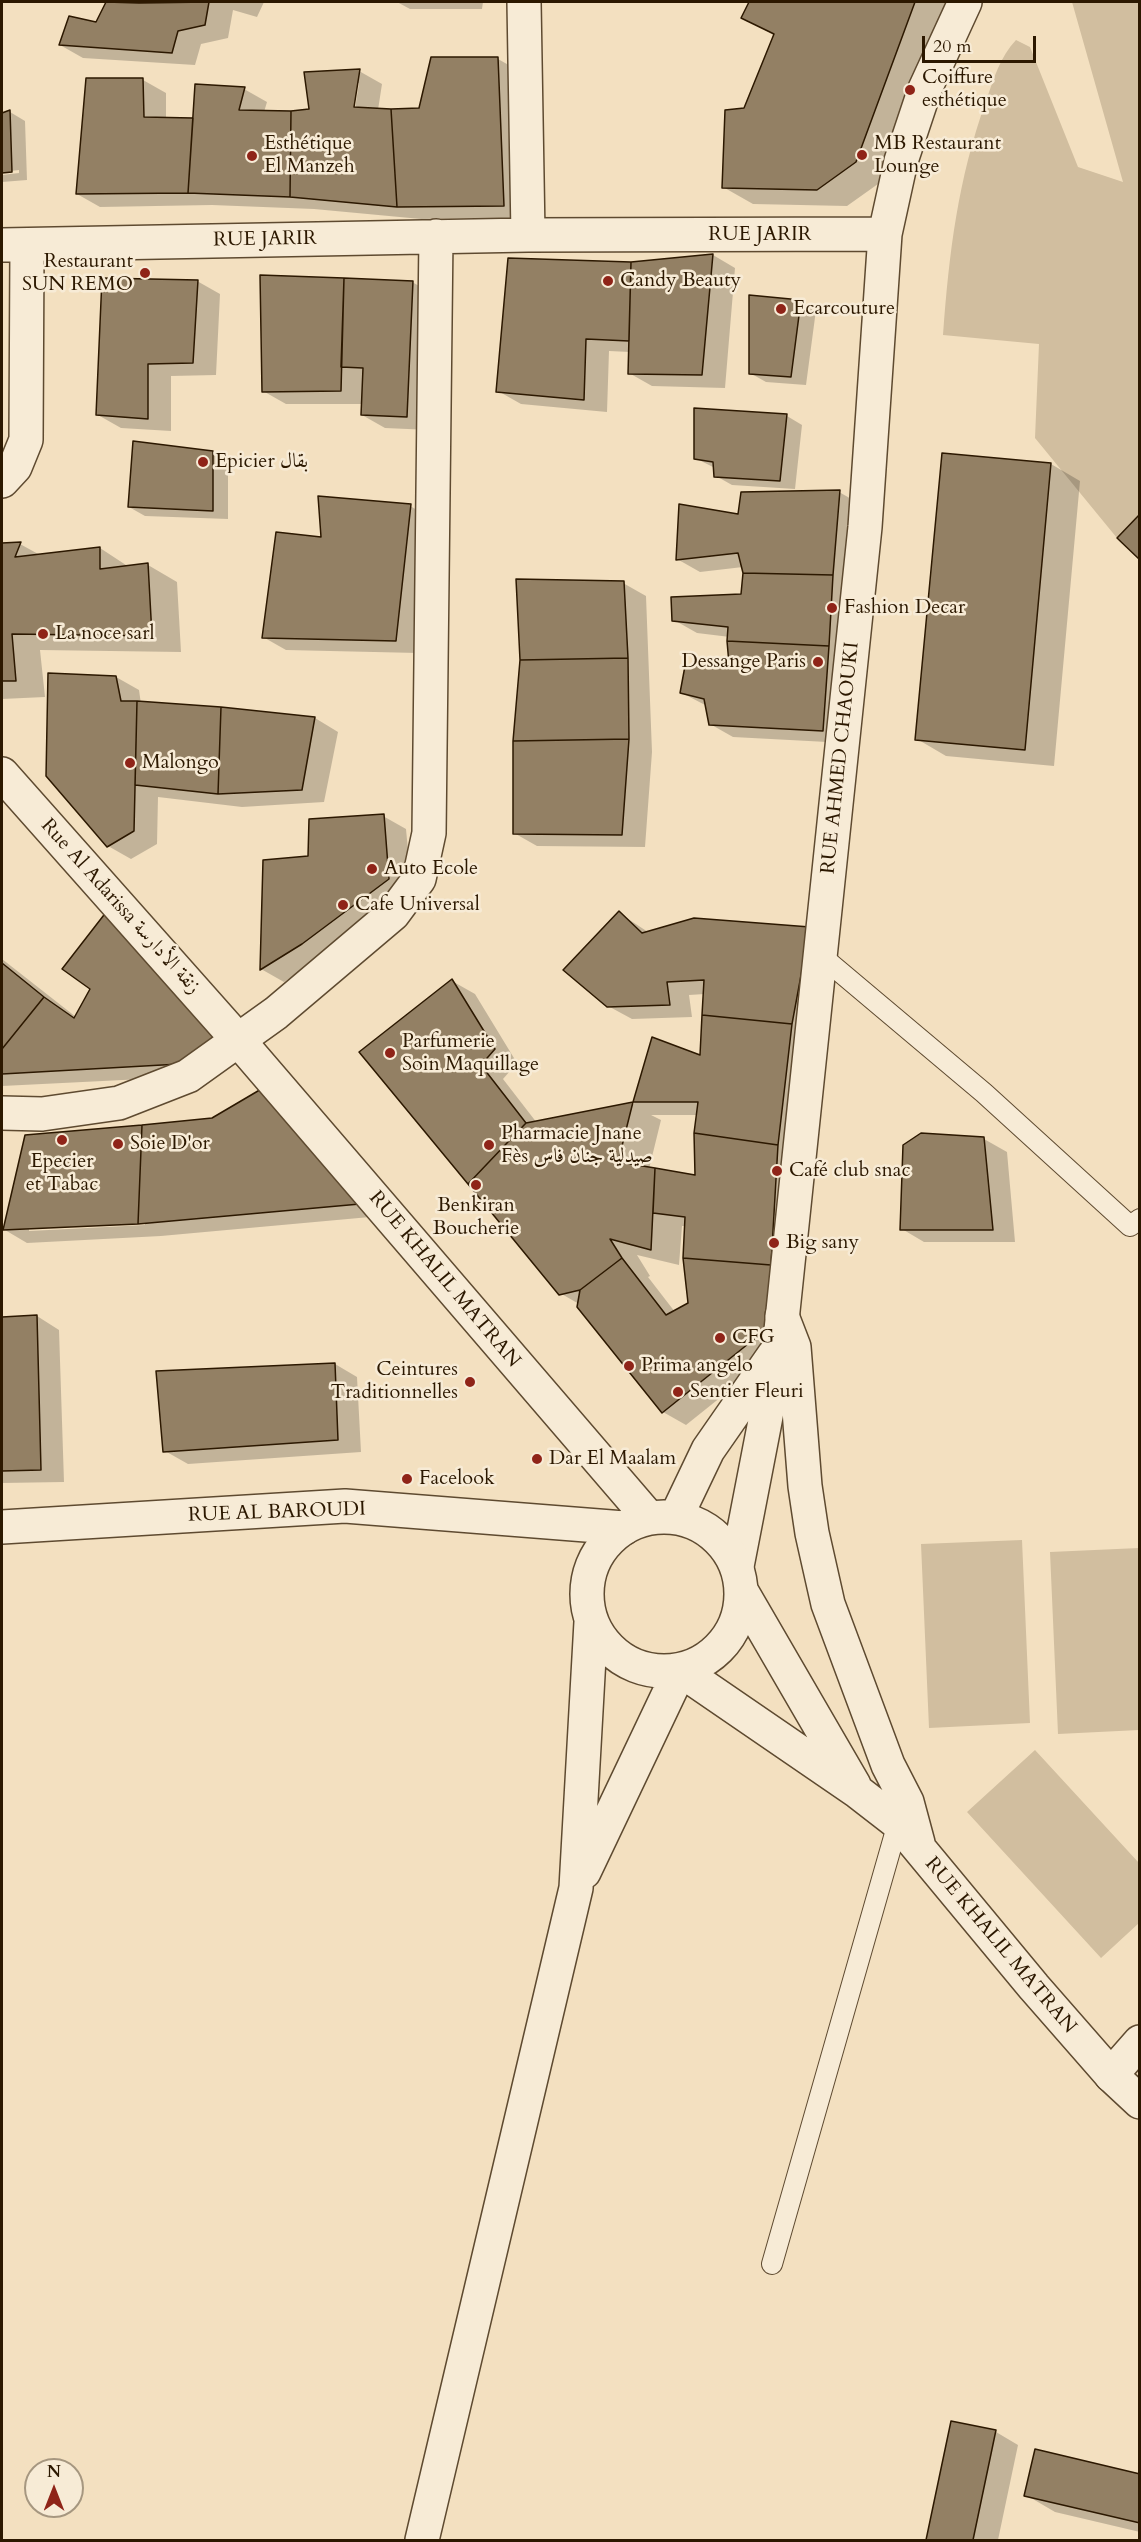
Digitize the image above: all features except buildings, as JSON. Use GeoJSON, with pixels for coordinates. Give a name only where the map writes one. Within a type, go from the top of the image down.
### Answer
{"type":"FeatureCollection","features":[{"type":"Feature","properties":{"kind":"street"},"geometry":{"type":"LineString","coordinates":[[524,2],[528,235]]}},
{"type":"Feature","properties":{"kind":"street","name":"RUE AHMED CHAOUKI"},"geometry":{"type":"LineString","coordinates":[[739,1579],[779,1348],[865,527],[885,234],[901,162],[925,89],[965,2]]}},
{"type":"Feature","properties":{"kind":"street","name":"RUE JARIR"},"geometry":{"type":"LineString","coordinates":[[14,245],[436,236],[885,234]]}},
{"type":"Feature","properties":{"kind":"street"},"geometry":{"type":"LineString","coordinates":[[2,1113],[42,1114],[119,1103],[188,1076],[276,1013],[393,914],[419,879],[429,833],[436,236]]}},
{"type":"Feature","properties":{"kind":"street"},"geometry":{"type":"LineString","coordinates":[[2,481],[15,467],[26,440],[14,245]]}},
{"type":"Feature","properties":{"kind":"street","name":"Rue Al Adarissa زنقة الأدارسة"},"geometry":{"type":"LineString","coordinates":[[2,774],[239,1041]]}},
{"type":"Feature","properties":{"kind":"street","name":"RUE KHALIL MATRAN"},"geometry":{"type":"LineString","coordinates":[[239,1041],[649,1521]]}},
{"type":"Feature","properties":{"kind":"street"},"geometry":{"type":"LineString","coordinates":[[782,1316],[794,1347],[805,1486],[812,1533],[828,1604],[888,1765],[907,1802],[921,1853]]}},
{"type":"Feature","properties":{"kind":"street","name":"RUE AHMED CHAOUKI"},"geometry":{"type":"LineString","coordinates":[[649,1521],[708,1449],[779,1348]]}},
{"type":"Feature","properties":{"kind":"street","name":"RUE AL BAROUDI"},"geometry":{"type":"LineString","coordinates":[[2,1527],[345,1506],[649,1521]]}},
{"type":"Feature","properties":{"kind":"street"},"geometry":{"type":"LineString","coordinates":[[422,2541],[576,1887],[591,1622],[586,1596],[590,1569],[603,1545],[649,1521],[702,1526],[723,1543],[739,1579],[738,1619],[725,1642],[704,1660],[680,1670],[653,1671],[627,1662],[606,1645],[591,1622]]}},
{"type":"Feature","properties":{"kind":"street","name":"RUE KHALIL MATRAN"},"geometry":{"type":"LineString","coordinates":[[739,1579],[858,1792]]}},
{"type":"Feature","properties":{"kind":"street"},"geometry":{"type":"LineString","coordinates":[[576,1887],[680,1670]]}},
{"type":"Feature","properties":{"kind":"street","name":"RUE KHALIL MATRAN"},"geometry":{"type":"LineString","coordinates":[[680,1670],[858,1792],[898,1823],[921,1853],[1111,2075],[1140,2103]]}},
{"type":"Feature","properties":{"kind":"street"},"geometry":{"type":"LineString","coordinates":[[1111,2075],[1140,2042]]}},
{"type":"Feature","properties":{"kind":"lane"},"geometry":{"type":"LineString","coordinates":[[820,955],[984,1093],[1136,1227]]}},
{"type":"Feature","properties":{"kind":"lane"},"geometry":{"type":"LineString","coordinates":[[772,2264],[898,1823]]}},
{"type":"Feature","properties":{"kind":"shaded area"},"geometry":{"type":"Polygon","coordinates":[[[1072,2],[1139,2],[1140,514],[1117,538],[1035,438],[1039,344],[943,335],[956,216],[968,159],[995,76],[1006,53],[1016,40],[1030,47],[1078,167],[1123,182],[1072,2]]]}},
{"type":"Feature","properties":{"kind":"shaded area"},"geometry":{"type":"Polygon","coordinates":[[[1022,1540],[1030,1723],[929,1728],[921,1544],[1022,1540]]]}},
{"type":"Feature","properties":{"kind":"shaded area"},"geometry":{"type":"Polygon","coordinates":[[[1139,1548],[1139,1730],[1058,1734],[1050,1552],[1139,1548]]]}},
{"type":"Feature","properties":{"kind":"shaded area"},"geometry":{"type":"Polygon","coordinates":[[[1035,1750],[1139,1863],[1139,1923],[1101,1958],[967,1812],[1035,1750]]]}},
{"type":"Feature","properties":{"kind":"place","name":"Coiffure esthétique"},"geometry":{"type":"Point","coordinates":[910,90]}},
{"type":"Feature","properties":{"kind":"place","name":"MB Restaurant Lounge"},"geometry":{"type":"Point","coordinates":[862,155]}},
{"type":"Feature","properties":{"kind":"place","name":"Esthétique El Manzeh"},"geometry":{"type":"Point","coordinates":[252,156]}},
{"type":"Feature","properties":{"kind":"place","name":"Restaurant SUN REMO"},"geometry":{"type":"Point","coordinates":[145,273]}},
{"type":"Feature","properties":{"kind":"place","name":"Candy Beauty"},"geometry":{"type":"Point","coordinates":[608,281]}},
{"type":"Feature","properties":{"kind":"place","name":"Ecarcouture"},"geometry":{"type":"Point","coordinates":[781,309]}},
{"type":"Feature","properties":{"kind":"place","name":"Epicier بقال"},"geometry":{"type":"Point","coordinates":[203,462]}},
{"type":"Feature","properties":{"kind":"place","name":"Fashion Decar"},"geometry":{"type":"Point","coordinates":[832,608]}},
{"type":"Feature","properties":{"kind":"place","name":"La noce sarl"},"geometry":{"type":"Point","coordinates":[43,634]}},
{"type":"Feature","properties":{"kind":"place","name":"Dessange Paris"},"geometry":{"type":"Point","coordinates":[818,662]}},
{"type":"Feature","properties":{"kind":"place","name":"Malongo"},"geometry":{"type":"Point","coordinates":[130,763]}},
{"type":"Feature","properties":{"kind":"place","name":"Auto Ecole"},"geometry":{"type":"Point","coordinates":[372,869]}},
{"type":"Feature","properties":{"kind":"place","name":"Cafe Universal"},"geometry":{"type":"Point","coordinates":[343,905]}},
{"type":"Feature","properties":{"kind":"place","name":"Parfumerie Soin Maquillage"},"geometry":{"type":"Point","coordinates":[390,1053]}},
{"type":"Feature","properties":{"kind":"place","name":"Epecier et Tabac"},"geometry":{"type":"Point","coordinates":[62,1140]}},
{"type":"Feature","properties":{"kind":"place","name":"Soie D'or"},"geometry":{"type":"Point","coordinates":[118,1144]}},
{"type":"Feature","properties":{"kind":"place","name":"Pharmacie Jnane Fès صيدلية جنان فاس"},"geometry":{"type":"Point","coordinates":[489,1145]}},
{"type":"Feature","properties":{"kind":"place","name":"Café club snac"},"geometry":{"type":"Point","coordinates":[777,1171]}},
{"type":"Feature","properties":{"kind":"place","name":"Benkiran Boucherie"},"geometry":{"type":"Point","coordinates":[476,1185]}},
{"type":"Feature","properties":{"kind":"place","name":"Big sany"},"geometry":{"type":"Point","coordinates":[774,1243]}},
{"type":"Feature","properties":{"kind":"place","name":"CFG"},"geometry":{"type":"Point","coordinates":[720,1338]}},
{"type":"Feature","properties":{"kind":"place","name":"Prima angelo"},"geometry":{"type":"Point","coordinates":[629,1366]}},
{"type":"Feature","properties":{"kind":"place","name":"Ceintures Traditionnelles"},"geometry":{"type":"Point","coordinates":[470,1382]}},
{"type":"Feature","properties":{"kind":"place","name":"Sentier Fleuri"},"geometry":{"type":"Point","coordinates":[678,1392]}},
{"type":"Feature","properties":{"kind":"place","name":"Dar El Maalam"},"geometry":{"type":"Point","coordinates":[537,1459]}},
{"type":"Feature","properties":{"kind":"place","name":"Facelook"},"geometry":{"type":"Point","coordinates":[407,1479]}}]}
